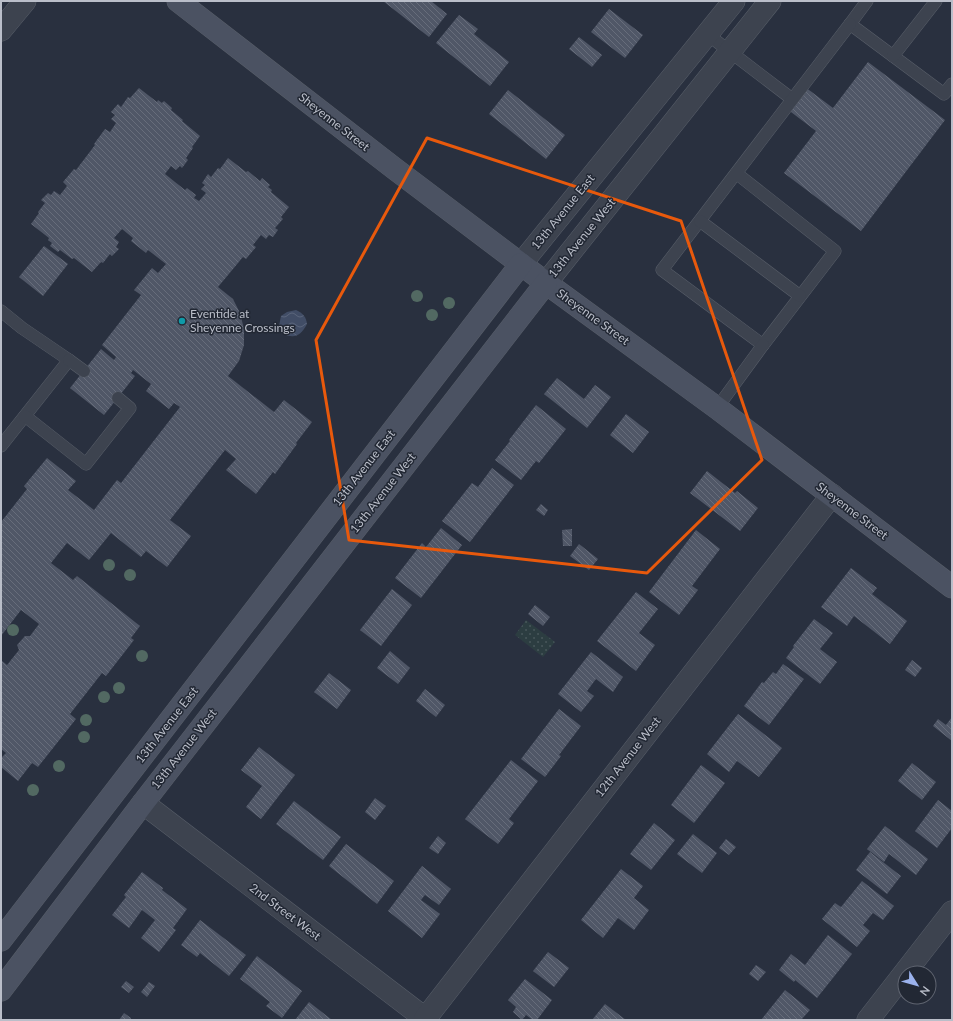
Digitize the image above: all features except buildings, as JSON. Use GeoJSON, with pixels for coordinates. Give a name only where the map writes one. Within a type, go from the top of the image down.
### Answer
{"type":"FeatureCollection","features":[{"type":"Feature","properties":{"kind":"main road","name":"Sheyenne Street"},"geometry":{"type":"LineString","coordinates":[[178,1],[395,169],[546,283],[717,408],[952,587]]}},
{"type":"Feature","properties":{"kind":"main road","name":"13th Avenue East"},"geometry":{"type":"LineString","coordinates":[[1,940],[521,264]]}},
{"type":"Feature","properties":{"kind":"main road","name":"13th Avenue West"},"geometry":{"type":"LineString","coordinates":[[1,990],[143,803],[546,283]]}},
{"type":"Feature","properties":{"kind":"street"},"geometry":{"type":"LineString","coordinates":[[1,30],[25,1]]}},
{"type":"Feature","properties":{"kind":"street","name":"13th Avenue East"},"geometry":{"type":"LineString","coordinates":[[521,264],[734,1]]}},
{"type":"Feature","properties":{"kind":"street","name":"13th Avenue West"},"geometry":{"type":"LineString","coordinates":[[546,283],[770,1]]}},
{"type":"Feature","properties":{"kind":"street","name":"12th Avenue West"},"geometry":{"type":"LineString","coordinates":[[426,1019],[832,495]]}},
{"type":"Feature","properties":{"kind":"street","name":"2nd Street West"},"geometry":{"type":"LineString","coordinates":[[143,803],[426,1019]]}},
{"type":"Feature","properties":{"kind":"street"},"geometry":{"type":"LineString","coordinates":[[868,1020],[952,912]]}},
{"type":"Feature","properties":{"kind":"lane"},"geometry":{"type":"LineString","coordinates":[[762,345],[662,270],[867,1]]}},
{"type":"Feature","properties":{"kind":"lane"},"geometry":{"type":"LineString","coordinates":[[893,56],[936,1]]}},
{"type":"Feature","properties":{"kind":"lane"},"geometry":{"type":"LineString","coordinates":[[850,24],[944,94],[952,84]]}},
{"type":"Feature","properties":{"kind":"lane"},"geometry":{"type":"LineString","coordinates":[[707,34],[792,99]]}},
{"type":"Feature","properties":{"kind":"lane"},"geometry":{"type":"LineString","coordinates":[[717,408],[762,345],[835,251],[736,173]]}},
{"type":"Feature","properties":{"kind":"lane"},"geometry":{"type":"LineString","coordinates":[[700,221],[800,296]]}},
{"type":"Feature","properties":{"kind":"lane"},"geometry":{"type":"LineString","coordinates":[[1,311],[22,328],[84,371]]}},
{"type":"Feature","properties":{"kind":"lane"},"geometry":{"type":"LineString","coordinates":[[1,446],[69,360]]}},
{"type":"Feature","properties":{"kind":"lane"},"geometry":{"type":"LineString","coordinates":[[25,416],[86,464],[130,408],[118,398]]}},
{"type":"Feature","properties":{"kind":"highlighted area"},"geometry":{"type":"Polygon","coordinates":[[[427,138],[681,221],[762,460],[647,573],[349,540],[316,340],[427,138]]]}},
{"type":"Feature","properties":{"kind":"shaded area"},"geometry":{"type":"Polygon","coordinates":[[[526,620],[555,642],[543,657],[515,635],[526,620]]]}},
{"type":"Feature","properties":{"kind":"water"},"geometry":{"type":"Polygon","coordinates":[[[296,310],[306,319],[307,324],[302,332],[296,336],[281,333],[279,326],[281,316],[287,312],[296,310]]]}},
{"type":"Feature","properties":{"kind":"place","name":"Eventide at Sheyenne Crossings"},"geometry":{"type":"Point","coordinates":[182,321]}}]}
